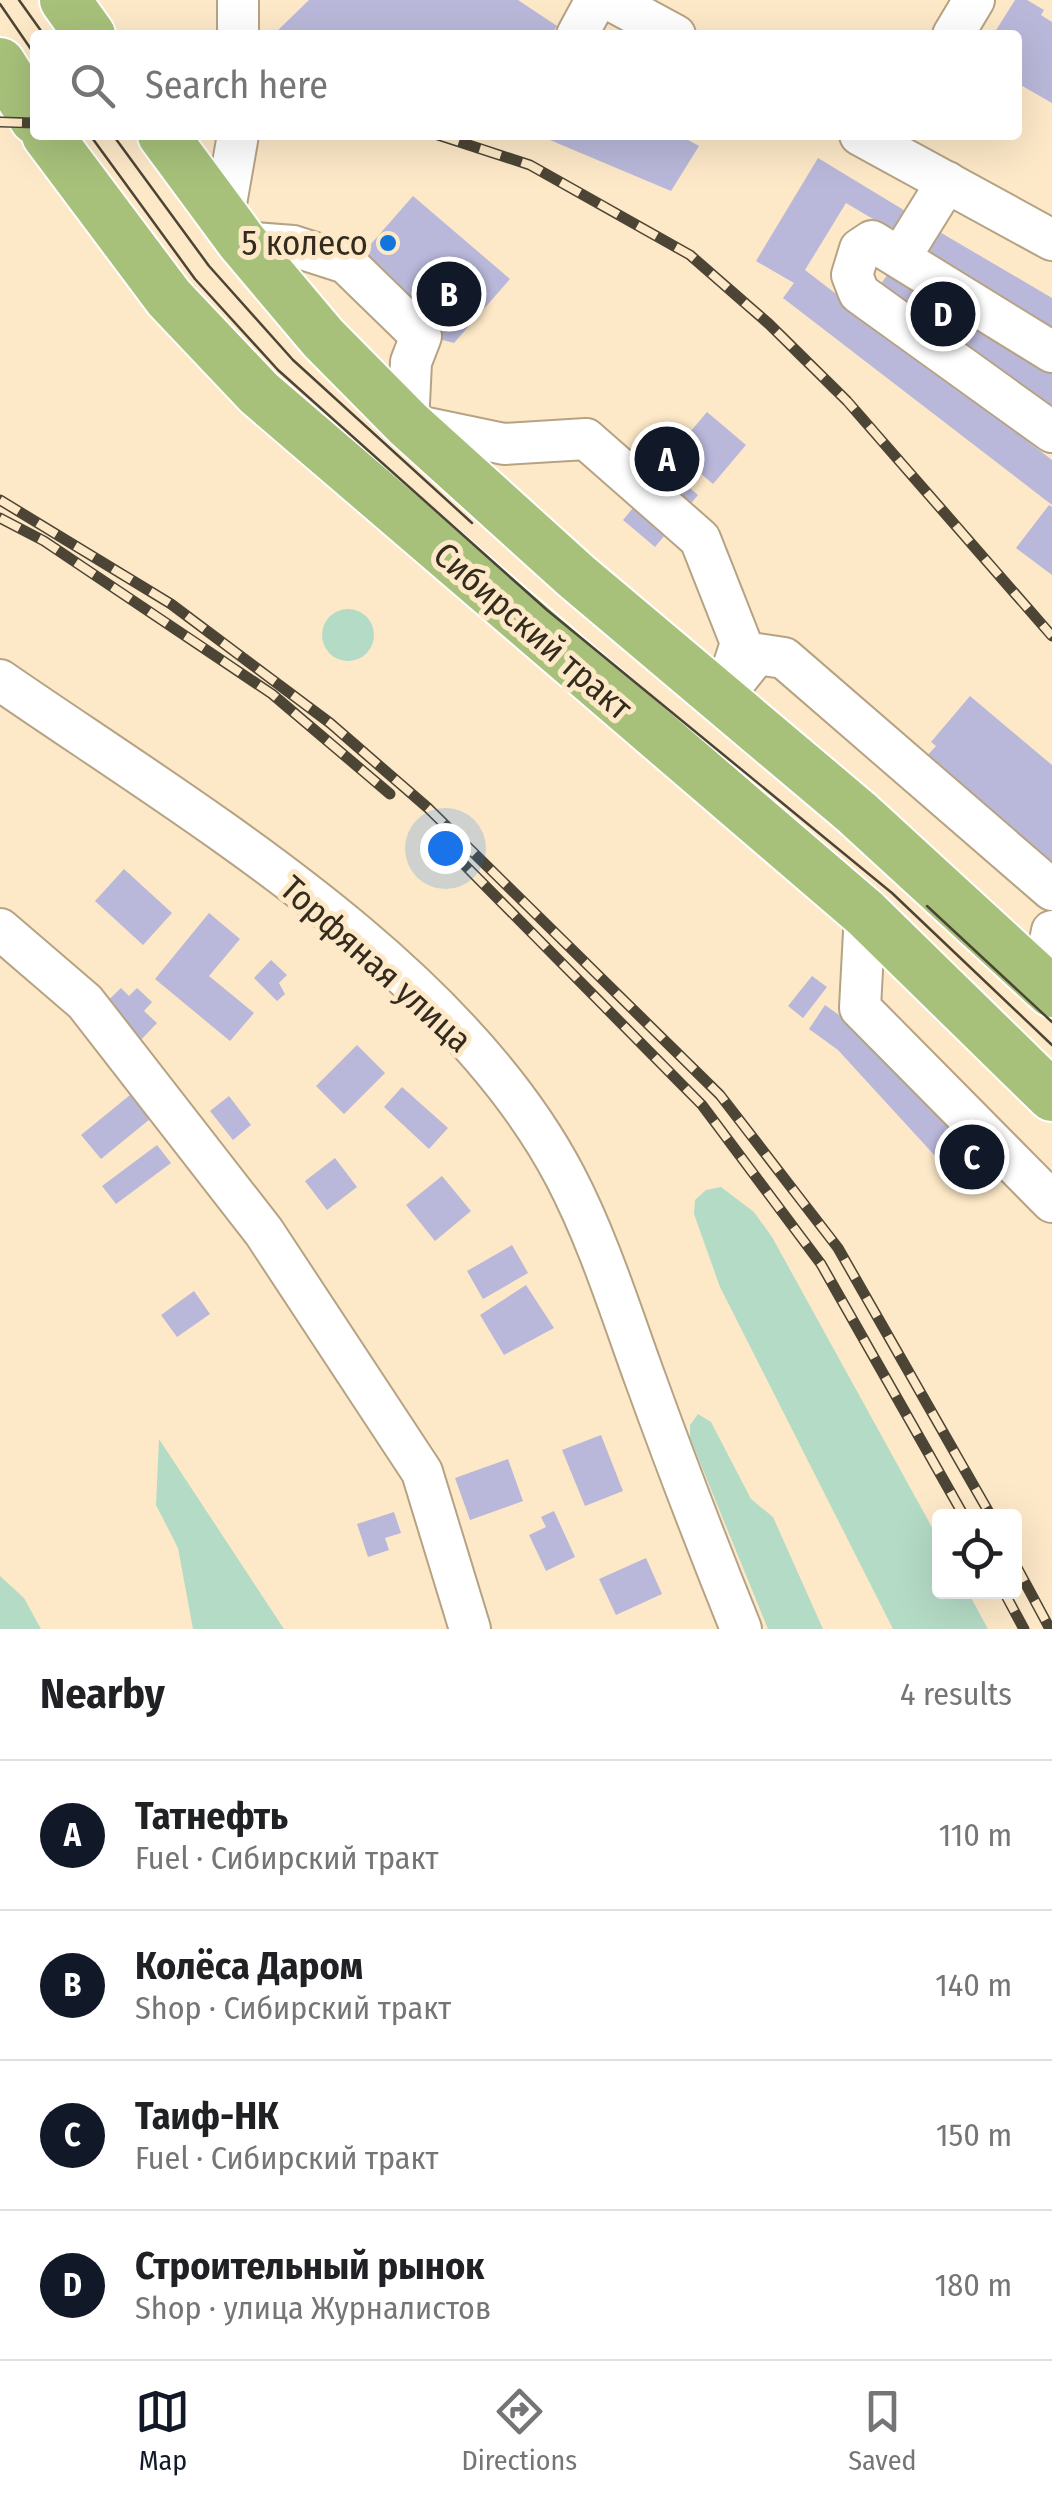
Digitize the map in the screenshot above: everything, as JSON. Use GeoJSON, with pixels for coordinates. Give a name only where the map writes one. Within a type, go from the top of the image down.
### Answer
{"type":"FeatureCollection","features":[{"type":"Feature","properties":{"kind":"main road"},"geometry":{"type":"LineString","coordinates":[[65,0],[86,30]]}},
{"type":"Feature","properties":{"kind":"main road"},"geometry":{"type":"LineString","coordinates":[[0,63],[30,110]]}},
{"type":"Feature","properties":{"kind":"main road","name":"Сибирский тракт"},"geometry":{"type":"LineString","coordinates":[[51,140],[169,298],[259,393],[865,913],[1052,1096]]}},
{"type":"Feature","properties":{"kind":"main road","name":"Сибирский тракт"},"geometry":{"type":"LineString","coordinates":[[167,140],[323,338],[408,424],[722,701],[857,813],[1047,986]]}},
{"type":"Feature","properties":{"kind":"street"},"geometry":{"type":"LineString","coordinates":[[238,0],[238,30]]}},
{"type":"Feature","properties":{"kind":"street"},"geometry":{"type":"LineString","coordinates":[[580,30],[596,0]]}},
{"type":"Feature","properties":{"kind":"street"},"geometry":{"type":"LineString","coordinates":[[610,0],[666,30]]}},
{"type":"Feature","properties":{"kind":"street"},"geometry":{"type":"LineString","coordinates":[[957,30],[974,0]]}},
{"type":"Feature","properties":{"kind":"street"},"geometry":{"type":"LineString","coordinates":[[238,140],[233,228],[346,263],[421,336],[412,362],[408,424],[504,444],[586,439],[700,539],[740,643],[722,701]]}},
{"type":"Feature","properties":{"kind":"street"},"geometry":{"type":"LineString","coordinates":[[880,140],[1052,240]]}},
{"type":"Feature","properties":{"kind":"street"},"geometry":{"type":"LineString","coordinates":[[901,256],[947,182]]}},
{"type":"Feature","properties":{"kind":"street"},"geometry":{"type":"LineString","coordinates":[[1052,352],[901,256],[872,241],[860,249],[852,275],[859,294],[1052,432]]}},
{"type":"Feature","properties":{"kind":"street"},"geometry":{"type":"LineString","coordinates":[[722,701],[748,660],[757,654],[784,658],[1052,890]]}},
{"type":"Feature","properties":{"kind":"street","name":"Торфяная улица"},"geometry":{"type":"LineString","coordinates":[[0,680],[188,807],[353,935],[428,1002],[495,1072],[565,1176],[603,1262],[741,1629]]}},
{"type":"Feature","properties":{"kind":"street"},"geometry":{"type":"LineString","coordinates":[[865,913],[860,1008],[1052,1202]]}},
{"type":"Feature","properties":{"kind":"street"},"geometry":{"type":"LineString","coordinates":[[0,929],[85,1002],[264,1232],[422,1472],[470,1629]]}},
{"type":"Feature","properties":{"kind":"street"},"geometry":{"type":"LineString","coordinates":[[1047,986],[1052,931]]}},
{"type":"Feature","properties":{"kind":"green space"},"geometry":{"type":"Polygon","coordinates":[[[348,609],[367,616],[374,635],[367,654],[348,661],[329,654],[322,635],[329,616],[348,609]]]}},
{"type":"Feature","properties":{"kind":"green space"},"geometry":{"type":"Polygon","coordinates":[[[721,1187],[754,1212],[772,1237],[932,1527],[932,1599],[972,1599],[988,1629],[893,1629],[720,1287],[694,1214],[695,1200],[706,1190],[721,1187]]]}},
{"type":"Feature","properties":{"kind":"green space"},"geometry":{"type":"Polygon","coordinates":[[[698,1414],[711,1422],[751,1499],[773,1517],[823,1629],[768,1629],[690,1438],[690,1425],[698,1414]]]}},
{"type":"Feature","properties":{"kind":"green space"},"geometry":{"type":"Polygon","coordinates":[[[159,1439],[284,1629],[193,1629],[178,1548],[156,1505],[159,1439]]]}},
{"type":"Feature","properties":{"kind":"green space"},"geometry":{"type":"Polygon","coordinates":[[[0,1576],[24,1598],[41,1629],[0,1629],[0,1576]]]}},
{"type":"Feature","properties":{"kind":"building"},"geometry":{"type":"Polygon","coordinates":[[[309,0],[518,0],[557,26],[554,30],[278,30],[309,0]]]}},
{"type":"Feature","properties":{"kind":"building"},"geometry":{"type":"Polygon","coordinates":[[[1015,0],[1027,0],[1044,10],[1041,15],[1052,22],[1052,103],[1022,86],[1022,30],[996,30],[1015,0]]]}},
{"type":"Feature","properties":{"kind":"building"},"geometry":{"type":"Polygon","coordinates":[[[550,140],[688,140],[699,146],[671,191],[550,140]]]}},
{"type":"Feature","properties":{"kind":"building"},"geometry":{"type":"Polygon","coordinates":[[[818,158],[912,215],[900,235],[846,203],[805,270],[1052,460],[1052,505],[783,298],[794,283],[756,261],[818,158]]]}},
{"type":"Feature","properties":{"kind":"building"},"geometry":{"type":"Polygon","coordinates":[[[413,196],[510,279],[454,343],[443,340],[356,261],[413,196]]]}},
{"type":"Feature","properties":{"kind":"building"},"geometry":{"type":"Polygon","coordinates":[[[938,231],[1052,298],[1052,334],[923,257],[938,231]]]}},
{"type":"Feature","properties":{"kind":"building"},"geometry":{"type":"Polygon","coordinates":[[[896,263],[1052,372],[1052,411],[877,289],[896,263]]]}},
{"type":"Feature","properties":{"kind":"building"},"geometry":{"type":"Polygon","coordinates":[[[707,412],[746,445],[713,484],[674,451],[707,412]]]}},
{"type":"Feature","properties":{"kind":"building"},"geometry":{"type":"Polygon","coordinates":[[[666,468],[698,495],[655,547],[623,520],[666,468]]]}},
{"type":"Feature","properties":{"kind":"building"},"geometry":{"type":"Polygon","coordinates":[[[1049,505],[1052,507],[1052,575],[1016,548],[1049,505]]]}},
{"type":"Feature","properties":{"kind":"building"},"geometry":{"type":"Polygon","coordinates":[[[970,696],[1052,765],[1052,863],[926,757],[936,746],[931,742],[970,696]]]}},
{"type":"Feature","properties":{"kind":"building"},"geometry":{"type":"Polygon","coordinates":[[[124,869],[172,913],[143,945],[95,901],[124,869]]]}},
{"type":"Feature","properties":{"kind":"building"},"geometry":{"type":"Polygon","coordinates":[[[209,913],[240,939],[209,976],[254,1013],[230,1041],[155,979],[209,913]]]}},
{"type":"Feature","properties":{"kind":"building"},"geometry":{"type":"Polygon","coordinates":[[[271,960],[287,975],[279,983],[285,994],[277,1001],[254,978],[271,960]]]}},
{"type":"Feature","properties":{"kind":"building"},"geometry":{"type":"Polygon","coordinates":[[[812,976],[827,987],[803,1018],[788,1006],[812,976]]]}},
{"type":"Feature","properties":{"kind":"building"},"geometry":{"type":"Polygon","coordinates":[[[121,988],[129,996],[137,988],[152,1002],[144,1011],[157,1023],[139,1042],[94,1014],[121,988]]]}},
{"type":"Feature","properties":{"kind":"building"},"geometry":{"type":"Polygon","coordinates":[[[825,1005],[860,1030],[992,1173],[969,1193],[838,1050],[809,1029],[825,1005]]]}},
{"type":"Feature","properties":{"kind":"building"},"geometry":{"type":"Polygon","coordinates":[[[357,1045],[385,1073],[344,1114],[316,1086],[357,1045]]]}},
{"type":"Feature","properties":{"kind":"building"},"geometry":{"type":"Polygon","coordinates":[[[402,1087],[448,1128],[429,1149],[384,1107],[402,1087]]]}},
{"type":"Feature","properties":{"kind":"building"},"geometry":{"type":"Polygon","coordinates":[[[130,1095],[150,1119],[101,1159],[81,1135],[130,1095]]]}},
{"type":"Feature","properties":{"kind":"building"},"geometry":{"type":"Polygon","coordinates":[[[229,1096],[251,1125],[233,1140],[210,1111],[229,1096]]]}},
{"type":"Feature","properties":{"kind":"building"},"geometry":{"type":"Polygon","coordinates":[[[157,1145],[171,1163],[116,1204],[102,1186],[157,1145]]]}},
{"type":"Feature","properties":{"kind":"building"},"geometry":{"type":"Polygon","coordinates":[[[335,1158],[357,1187],[327,1210],[305,1181],[335,1158]]]}},
{"type":"Feature","properties":{"kind":"building"},"geometry":{"type":"Polygon","coordinates":[[[442,1176],[471,1211],[435,1241],[406,1205],[442,1176]]]}},
{"type":"Feature","properties":{"kind":"building"},"geometry":{"type":"Polygon","coordinates":[[[512,1245],[528,1273],[483,1299],[467,1271],[512,1245]]]}},
{"type":"Feature","properties":{"kind":"building"},"geometry":{"type":"Polygon","coordinates":[[[526,1285],[554,1328],[504,1355],[480,1315],[526,1285]]]}},
{"type":"Feature","properties":{"kind":"building"},"geometry":{"type":"Polygon","coordinates":[[[194,1291],[210,1314],[177,1337],[161,1315],[194,1291]]]}},
{"type":"Feature","properties":{"kind":"building"},"geometry":{"type":"Polygon","coordinates":[[[601,1435],[623,1491],[585,1506],[562,1450],[601,1435]]]}},
{"type":"Feature","properties":{"kind":"building"},"geometry":{"type":"Polygon","coordinates":[[[508,1459],[523,1501],[470,1520],[455,1478],[508,1459]]]}},
{"type":"Feature","properties":{"kind":"building"},"geometry":{"type":"Polygon","coordinates":[[[554,1511],[575,1557],[546,1571],[529,1535],[546,1527],[541,1517],[554,1511]]]}},
{"type":"Feature","properties":{"kind":"building"},"geometry":{"type":"Polygon","coordinates":[[[394,1512],[401,1533],[385,1538],[389,1550],[368,1557],[357,1524],[394,1512]]]}},
{"type":"Feature","properties":{"kind":"building"},"geometry":{"type":"Polygon","coordinates":[[[646,1558],[662,1594],[616,1615],[599,1579],[646,1558]]]}},
{"type":"Feature","properties":{"kind":"tram line"},"geometry":{"type":"LineString","coordinates":[[19,0],[40,30]]}},
{"type":"Feature","properties":{"kind":"tram line"},"geometry":{"type":"LineString","coordinates":[[0,4],[30,48]]}},
{"type":"Feature","properties":{"kind":"tram line"},"geometry":{"type":"LineString","coordinates":[[94,140],[195,279],[278,370],[547,610],[892,893],[1052,1045]]}},
{"type":"Feature","properties":{"kind":"tram line"},"geometry":{"type":"LineString","coordinates":[[117,140],[209,266],[293,360],[472,523]]}},
{"type":"Feature","properties":{"kind":"tram line"},"geometry":{"type":"LineString","coordinates":[[927,906],[1052,1022]]}},
{"type":"Feature","properties":{"kind":"railway"},"geometry":{"type":"LineString","coordinates":[[0,122],[30,123]]}},
{"type":"Feature","properties":{"kind":"railway"},"geometry":{"type":"LineString","coordinates":[[453,140],[530,165],[690,255],[769,324],[847,401],[1052,636]]}},
{"type":"Feature","properties":{"kind":"railway"},"geometry":{"type":"LineString","coordinates":[[0,500],[171,604],[330,723],[428,808],[720,1095],[838,1248],[987,1509]]}},
{"type":"Feature","properties":{"kind":"railway"},"geometry":{"type":"LineString","coordinates":[[0,518],[44,541],[272,694],[390,794]]}},
{"type":"Feature","properties":{"kind":"railway"},"geometry":{"type":"LineString","coordinates":[[438,838],[702,1105],[821,1264],[960,1509]]}},
{"type":"Feature","properties":{"kind":"railway"},"geometry":{"type":"LineString","coordinates":[[1022,1577],[1050,1629]]}},
{"type":"Feature","properties":{"kind":"railway"},"geometry":{"type":"LineString","coordinates":[[1008,1599],[1024,1629]]}},
{"type":"Feature","properties":{"kind":"place","name":"5 колесо"},"geometry":{"type":"Point","coordinates":[388,243]}},
{"type":"Feature","properties":{"kind":"place","name":"Колёса Даром"},"geometry":{"type":"Point","coordinates":[449,294]}},
{"type":"Feature","properties":{"kind":"place","name":"Строительный рынок"},"geometry":{"type":"Point","coordinates":[943,314]}},
{"type":"Feature","properties":{"kind":"place","name":"Татнефть"},"geometry":{"type":"Point","coordinates":[667,459]}},
{"type":"Feature","properties":{"kind":"place","name":"Таиф-НК"},"geometry":{"type":"Point","coordinates":[972,1157]}}]}
